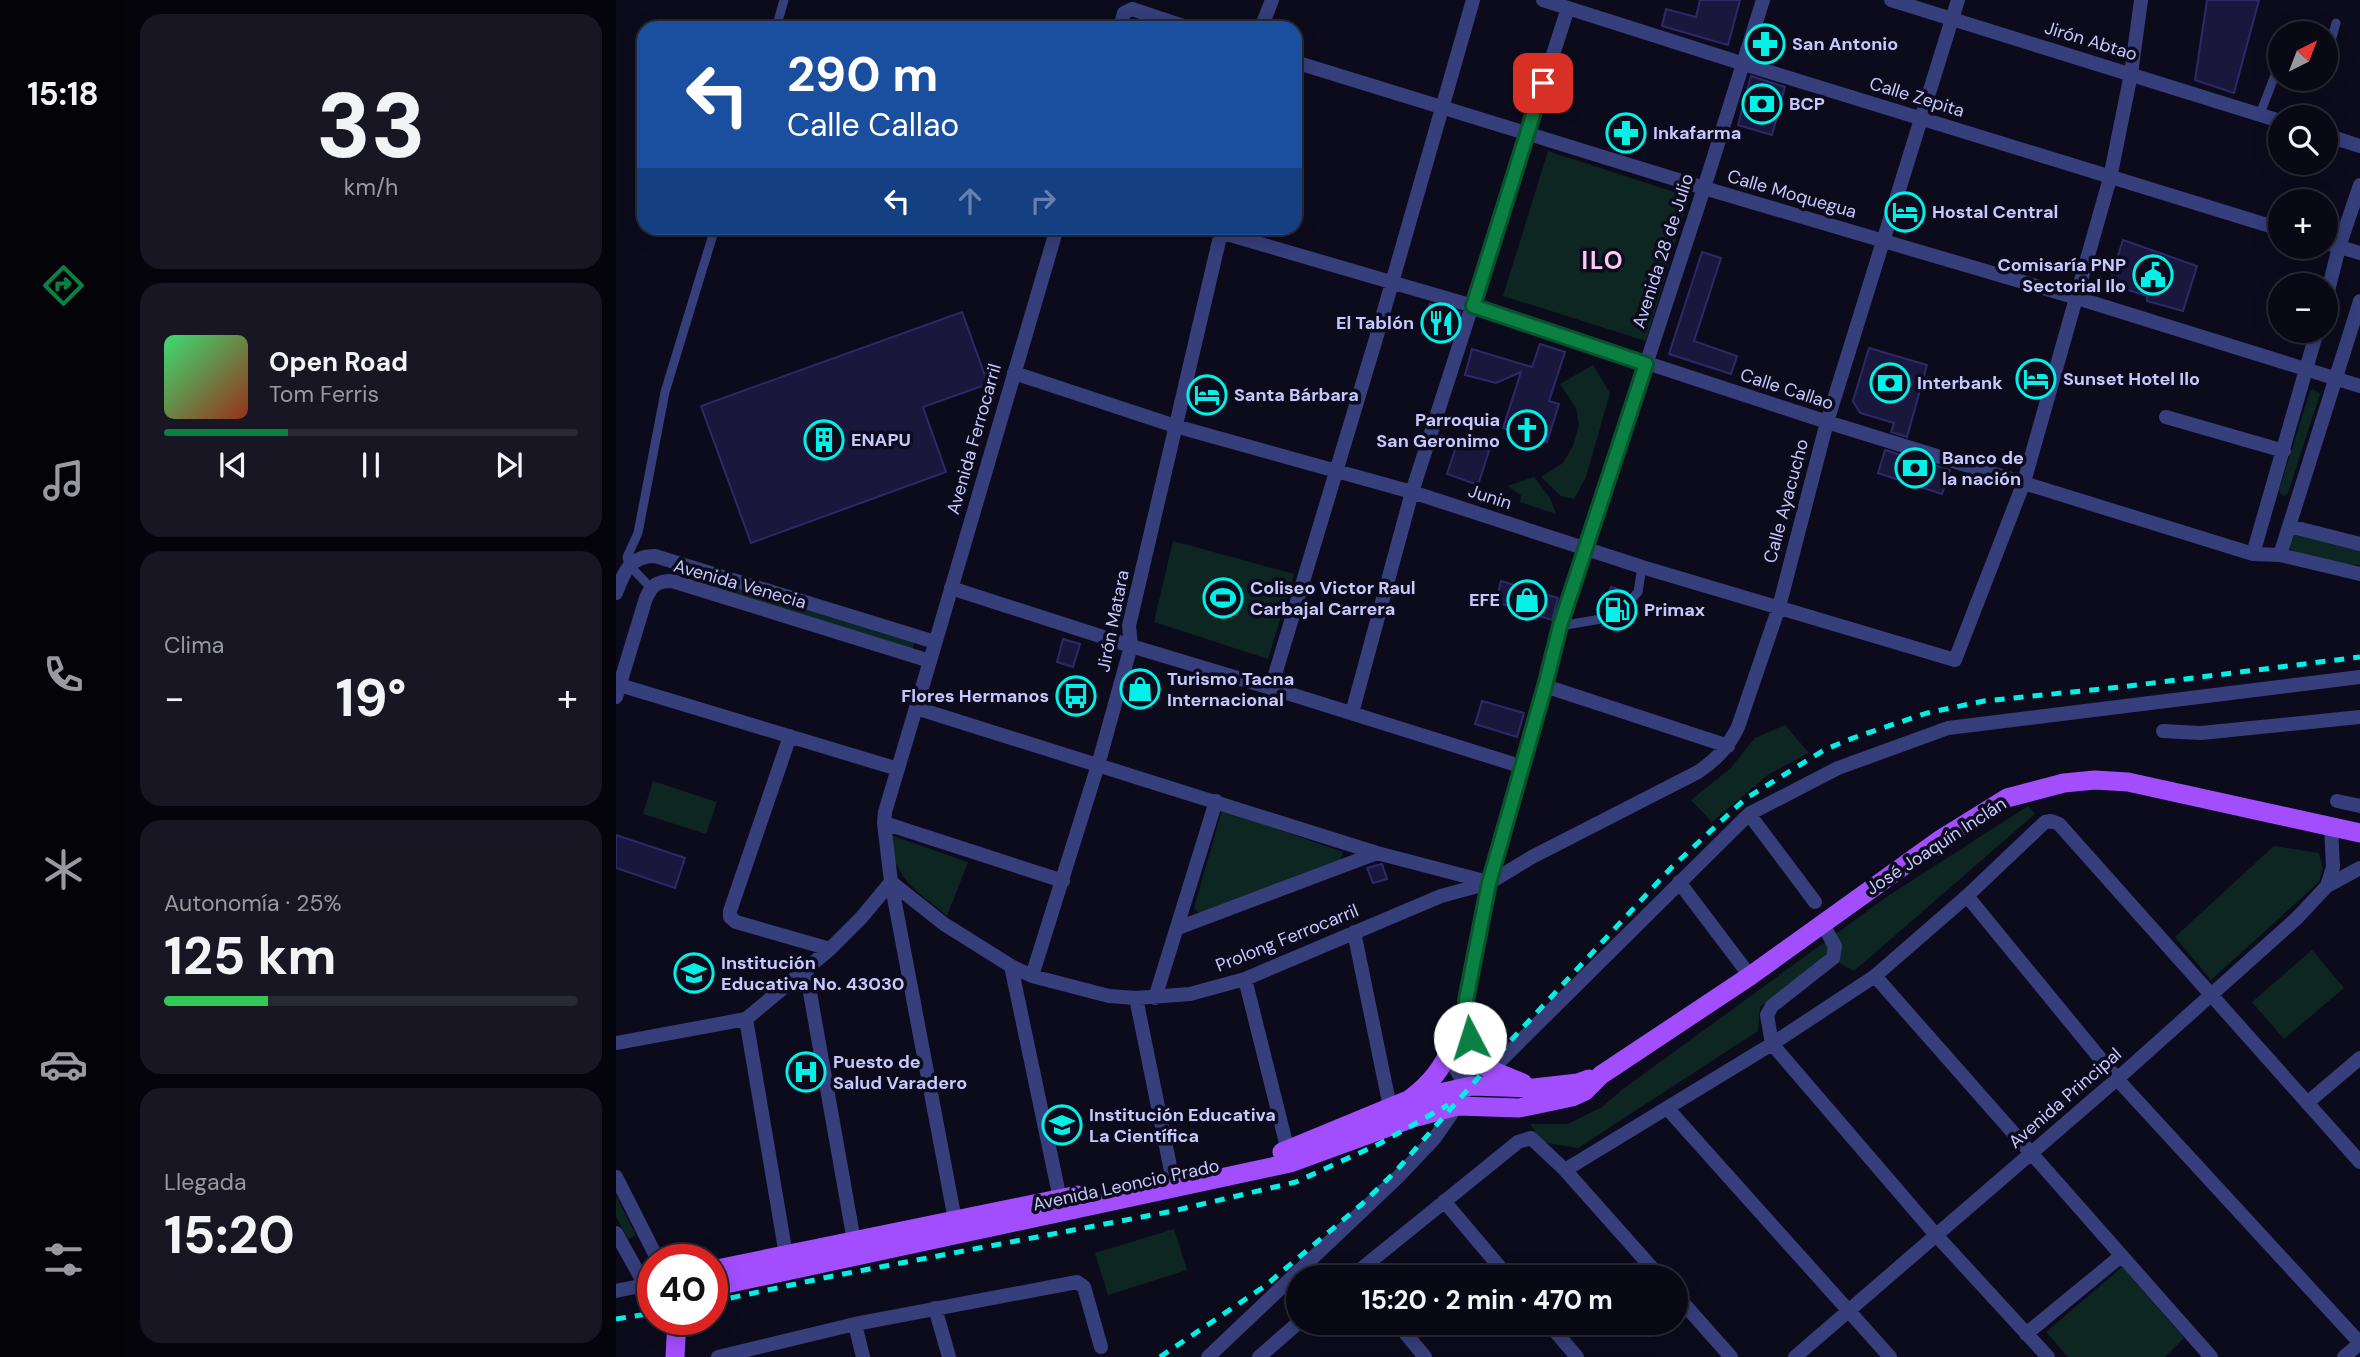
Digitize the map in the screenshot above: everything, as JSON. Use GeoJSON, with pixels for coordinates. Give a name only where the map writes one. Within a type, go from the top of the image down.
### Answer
{"type":"FeatureCollection","features":[{"type":"Feature","properties":{"kind":"main road","name":"José Joaquín Inclán"},"geometry":{"type":"LineString","coordinates":[[1457,1106],[1519,1108],[1572,1097],[1585,1091],[1601,1075],[1750,976],[1978,814],[2007,798],[2063,783],[2095,780],[2128,782],[2360,833]]}},
{"type":"Feature","properties":{"kind":"main road"},"geometry":{"type":"LineString","coordinates":[[1399,1104],[1425,1087],[1442,1069],[1453,1045]]}},
{"type":"Feature","properties":{"kind":"main road"},"geometry":{"type":"LineString","coordinates":[[1471,1057],[1492,1070],[1534,1088]]}},
{"type":"Feature","properties":{"kind":"main road","name":"José Joaquín Inclán"},"geometry":{"type":"LineString","coordinates":[[1534,1088],[1578,1083],[1601,1075]]}},
{"type":"Feature","properties":{"kind":"main road","name":"Avenida Leoncio Prado"},"geometry":{"type":"LineString","coordinates":[[728,1267],[1288,1151],[1399,1104],[1467,1087],[1534,1088]]}},
{"type":"Feature","properties":{"kind":"main road","name":"Avenida Leoncio Prado"},"geometry":{"type":"LineString","coordinates":[[728,1284],[1290,1163],[1413,1118],[1457,1106]]}},
{"type":"Feature","properties":{"kind":"main road"},"geometry":{"type":"LineString","coordinates":[[675,1357],[676,1335]]}},
{"type":"Feature","properties":{"kind":"street"},"geometry":{"type":"LineString","coordinates":[[1264,21],[1272,0]]}},
{"type":"Feature","properties":{"kind":"street"},"geometry":{"type":"LineString","coordinates":[[1271,688],[1473,0]]}},
{"type":"Feature","properties":{"kind":"street","name":"Calle Zepita"},"geometry":{"type":"LineString","coordinates":[[1543,0],[2268,225]]}},
{"type":"Feature","properties":{"kind":"street","name":"Avenida 28 de Julio"},"geometry":{"type":"LineString","coordinates":[[1453,1045],[1466,1000],[1489,883],[1560,626],[1763,0]]}},
{"type":"Feature","properties":{"kind":"street","name":"Jirón Abtao"},"geometry":{"type":"LineString","coordinates":[[1891,0],[2268,117]]}},
{"type":"Feature","properties":{"kind":"street","name":"Calle Ayacucho"},"geometry":{"type":"LineString","coordinates":[[1489,883],[1532,857],[1698,772],[1714,761],[1728,746],[1741,718],[1779,607],[1827,422],[1958,0]]}},
{"type":"Feature","properties":{"kind":"street"},"geometry":{"type":"LineString","coordinates":[[2024,482],[2110,178],[2131,74],[2141,0]]}},
{"type":"Feature","properties":{"kind":"street"},"geometry":{"type":"LineString","coordinates":[[1352,713],[1412,492],[1568,8]]}},
{"type":"Feature","properties":{"kind":"street"},"geometry":{"type":"LineString","coordinates":[[1123,21],[1128,10],[1165,21]]}},
{"type":"Feature","properties":{"kind":"street","name":"Calle Moquegua"},"geometry":{"type":"LineString","coordinates":[[1302,64],[2360,386]]}},
{"type":"Feature","properties":{"kind":"street"},"geometry":{"type":"LineString","coordinates":[[2338,139],[2360,146]]}},
{"type":"Feature","properties":{"kind":"street"},"geometry":{"type":"LineString","coordinates":[[2338,234],[2360,185]]}},
{"type":"Feature","properties":{"kind":"street","name":"Avenida Ferrocarril"},"geometry":{"type":"LineString","coordinates":[[930,661],[1056,235]]}},
{"type":"Feature","properties":{"kind":"street","name":"Jirón Matara"},"geometry":{"type":"LineString","coordinates":[[1032,976],[1098,765],[1131,646],[1129,626],[1221,235]]}},
{"type":"Feature","properties":{"kind":"street","name":"Calle Callao"},"geometry":{"type":"LineString","coordinates":[[1239,235],[1473,306],[1827,422],[2253,554],[2280,555],[2360,574]]}},
{"type":"Feature","properties":{"kind":"street"},"geometry":{"type":"LineString","coordinates":[[2338,246],[2360,253]]}},
{"type":"Feature","properties":{"kind":"street"},"geometry":{"type":"LineString","coordinates":[[2280,555],[2360,301]]}},
{"type":"Feature","properties":{"kind":"street"},"geometry":{"type":"LineString","coordinates":[[2253,554],[2314,343]]}},
{"type":"Feature","properties":{"kind":"street","name":"Junin"},"geometry":{"type":"LineString","coordinates":[[1014,373],[1175,426],[1412,492],[1642,567],[1955,660],[2024,482]]}},
{"type":"Feature","properties":{"kind":"street"},"geometry":{"type":"LineString","coordinates":[[2166,417],[2284,451]]}},
{"type":"Feature","properties":{"kind":"street"},"geometry":{"type":"LineString","coordinates":[[2290,526],[2360,544]]}},
{"type":"Feature","properties":{"kind":"street","name":"Avenida Venecia"},"geometry":{"type":"LineString","coordinates":[[629,565],[645,556],[655,556],[935,642]]}},
{"type":"Feature","properties":{"kind":"street"},"geometry":{"type":"LineString","coordinates":[[616,593],[629,565]]}},
{"type":"Feature","properties":{"kind":"street","name":"Avenida Venecia"},"geometry":{"type":"LineString","coordinates":[[617,689],[650,588],[659,581],[672,581],[930,661]]}},
{"type":"Feature","properties":{"kind":"street"},"geometry":{"type":"LineString","coordinates":[[951,588],[1523,767]]}},
{"type":"Feature","properties":{"kind":"street"},"geometry":{"type":"LineString","coordinates":[[930,661],[884,823],[891,882],[955,1220]]}},
{"type":"Feature","properties":{"kind":"street"},"geometry":{"type":"LineString","coordinates":[[1453,1045],[1456,1070],[1467,1087],[1492,1070],[1749,814],[1838,768],[1948,728],[2360,677]]}},
{"type":"Feature","properties":{"kind":"street"},"geometry":{"type":"LineString","coordinates":[[1545,686],[1728,746]]}},
{"type":"Feature","properties":{"kind":"street"},"geometry":{"type":"LineString","coordinates":[[617,689],[790,736],[898,769]]}},
{"type":"Feature","properties":{"kind":"street"},"geometry":{"type":"LineString","coordinates":[[916,708],[1377,853],[1489,883]]}},
{"type":"Feature","properties":{"kind":"street"},"geometry":{"type":"LineString","coordinates":[[2163,730],[2201,733],[2360,717]]}},
{"type":"Feature","properties":{"kind":"street"},"geometry":{"type":"LineString","coordinates":[[790,736],[730,917],[736,922],[830,949]]}},
{"type":"Feature","properties":{"kind":"street"},"geometry":{"type":"LineString","coordinates":[[1155,998],[1216,801]]}},
{"type":"Feature","properties":{"kind":"street"},"geometry":{"type":"LineString","coordinates":[[2337,801],[2360,806]]}},
{"type":"Feature","properties":{"kind":"street"},"geometry":{"type":"LineString","coordinates":[[1749,814],[1815,902]]}},
{"type":"Feature","properties":{"kind":"street"},"geometry":{"type":"LineString","coordinates":[[1565,1170],[1772,1044],[1875,976],[1967,897],[2045,822],[2051,821],[2059,824],[2360,1162]]}},
{"type":"Feature","properties":{"kind":"street"},"geometry":{"type":"LineString","coordinates":[[884,823],[1063,881]]}},
{"type":"Feature","properties":{"kind":"street"},"geometry":{"type":"LineString","coordinates":[[2327,886],[2333,867],[2331,827]]}},
{"type":"Feature","properties":{"kind":"street"},"geometry":{"type":"LineString","coordinates":[[1178,928],[1377,853]]}},
{"type":"Feature","properties":{"kind":"street","name":"Avenida Principal"},"geometry":{"type":"LineString","coordinates":[[1794,1357],[2117,1079],[2297,918],[2327,886],[2360,868]]}},
{"type":"Feature","properties":{"kind":"street"},"geometry":{"type":"LineString","coordinates":[[1679,881],[1750,976]]}},
{"type":"Feature","properties":{"kind":"street"},"geometry":{"type":"LineString","coordinates":[[616,1042],[746,1019],[830,949],[891,882]]}},
{"type":"Feature","properties":{"kind":"street","name":"Prolong Ferrocarril"},"geometry":{"type":"LineString","coordinates":[[891,882],[944,923],[1011,966],[1032,976],[1109,996],[1136,998],[1190,994],[1245,979],[1441,895],[1489,883]]}},
{"type":"Feature","properties":{"kind":"street"},"geometry":{"type":"LineString","coordinates":[[1967,897],[2117,1079],[2360,1343],[2344,1357]]}},
{"type":"Feature","properties":{"kind":"street"},"geometry":{"type":"LineString","coordinates":[[1822,923],[1836,946],[1833,958],[1772,1006],[1768,1016],[1772,1044],[1936,1235],[2048,1357]]}},
{"type":"Feature","properties":{"kind":"street"},"geometry":{"type":"LineString","coordinates":[[1354,932],[1399,1104]]}},
{"type":"Feature","properties":{"kind":"street"},"geometry":{"type":"LineString","coordinates":[[1011,966],[1060,1199]]}},
{"type":"Feature","properties":{"kind":"street"},"geometry":{"type":"LineString","coordinates":[[806,970],[854,1241]]}},
{"type":"Feature","properties":{"kind":"street"},"geometry":{"type":"LineString","coordinates":[[1875,976],[2211,1357]]}},
{"type":"Feature","properties":{"kind":"street"},"geometry":{"type":"LineString","coordinates":[[1245,979],[1288,1151]]}},
{"type":"Feature","properties":{"kind":"street"},"geometry":{"type":"LineString","coordinates":[[1136,998],[1172,1176]]}},
{"type":"Feature","properties":{"kind":"street","name":"Avenida 28 de Julio"},"geometry":{"type":"LineString","coordinates":[[1208,1357],[1398,1177],[1434,1139],[1464,1096],[1467,1087],[1471,1057],[1466,1000]]}},
{"type":"Feature","properties":{"kind":"street"},"geometry":{"type":"LineString","coordinates":[[746,1019],[786,1255]]}},
{"type":"Feature","properties":{"kind":"street"},"geometry":{"type":"LineString","coordinates":[[2307,1103],[2360,1058]]}},
{"type":"Feature","properties":{"kind":"street"},"geometry":{"type":"LineString","coordinates":[[1667,1108],[1890,1357]]}},
{"type":"Feature","properties":{"kind":"street"},"geometry":{"type":"LineString","coordinates":[[1367,1265],[1518,1142],[1531,1138],[1565,1170],[1649,1265]]}},
{"type":"Feature","properties":{"kind":"street"},"geometry":{"type":"LineString","coordinates":[[616,1177],[650,1244]]}},
{"type":"Feature","properties":{"kind":"street"},"geometry":{"type":"LineString","coordinates":[[1444,1201],[1498,1265]]}},
{"type":"Feature","properties":{"kind":"street"},"geometry":{"type":"LineString","coordinates":[[616,1233],[637,1265]]}},
{"type":"Feature","properties":{"kind":"street"},"geometry":{"type":"LineString","coordinates":[[2026,1334],[2121,1256]]}},
{"type":"Feature","properties":{"kind":"street"},"geometry":{"type":"LineString","coordinates":[[718,1357],[773,1350],[855,1324],[1077,1282],[1084,1287],[1101,1347]]}},
{"type":"Feature","properties":{"kind":"street"},"geometry":{"type":"LineString","coordinates":[[616,1291],[637,1287]]}},
{"type":"Feature","properties":{"kind":"street"},"geometry":{"type":"LineString","coordinates":[[935,1308],[949,1357]]}},
{"type":"Feature","properties":{"kind":"street"},"geometry":{"type":"LineString","coordinates":[[1688,1309],[1731,1357]]}},
{"type":"Feature","properties":{"kind":"street"},"geometry":{"type":"LineString","coordinates":[[855,1324],[863,1357]]}},
{"type":"Feature","properties":{"kind":"street"},"geometry":{"type":"LineString","coordinates":[[1261,1356],[1286,1333]]}},
{"type":"Feature","properties":{"kind":"street"},"geometry":{"type":"LineString","coordinates":[[1407,1335],[1425,1357]]}},
{"type":"Feature","properties":{"kind":"street"},"geometry":{"type":"LineString","coordinates":[[1558,1335],[1577,1357]]}},
{"type":"Feature","properties":{"kind":"lane"},"geometry":{"type":"LineString","coordinates":[[778,21],[784,0]]}},
{"type":"Feature","properties":{"kind":"lane"},"geometry":{"type":"LineString","coordinates":[[2260,114],[2269,91]]}},
{"type":"Feature","properties":{"kind":"lane"},"geometry":{"type":"LineString","coordinates":[[650,588],[629,565],[627,557],[638,533],[665,392],[713,235]]}},
{"type":"Feature","properties":{"kind":"lane"},"geometry":{"type":"LineString","coordinates":[[1628,603],[1638,592],[1642,567]]}},
{"type":"Feature","properties":{"kind":"lane"},"geometry":{"type":"LineString","coordinates":[[1560,626],[1601,619]]}},
{"type":"Feature","properties":{"kind":"green space"},"geometry":{"type":"Polygon","coordinates":[[[1548,151],[1689,197],[1646,341],[1503,296],[1548,151]]]}},
{"type":"Feature","properties":{"kind":"green space"},"geometry":{"type":"Polygon","coordinates":[[[1593,365],[1610,393],[1586,477],[1574,499],[1561,496],[1541,477],[1563,463],[1573,446],[1579,425],[1576,408],[1560,384],[1593,365]]]}},
{"type":"Feature","properties":{"kind":"green space"},"geometry":{"type":"Polygon","coordinates":[[[2313,389],[2320,394],[2288,493],[2284,496],[2279,490],[2310,391],[2313,389]]]}},
{"type":"Feature","properties":{"kind":"green space"},"geometry":{"type":"Polygon","coordinates":[[[1534,477],[1550,498],[1556,514],[1520,502],[1521,495],[1507,486],[1534,477]]]}},
{"type":"Feature","properties":{"kind":"green space"},"geometry":{"type":"Polygon","coordinates":[[[2295,533],[2360,549],[2360,565],[2292,551],[2289,547],[2290,536],[2295,533]]]}},
{"type":"Feature","properties":{"kind":"green space","name":"Coliseo Victor Raul Carbajal Carrera"},"geometry":{"type":"Polygon","coordinates":[[[1173,541],[1294,574],[1268,659],[1154,622],[1173,541]]]}},
{"type":"Feature","properties":{"kind":"green space"},"geometry":{"type":"Polygon","coordinates":[[[682,572],[914,643],[913,649],[681,579],[682,572]]]}},
{"type":"Feature","properties":{"kind":"green space"},"geometry":{"type":"Polygon","coordinates":[[[1785,725],[1809,753],[1769,774],[1712,822],[1691,800],[1730,769],[1755,738],[1785,725]]]}},
{"type":"Feature","properties":{"kind":"green space"},"geometry":{"type":"Polygon","coordinates":[[[653,781],[717,802],[706,834],[643,814],[653,781]]]}},
{"type":"Feature","properties":{"kind":"green space"},"geometry":{"type":"Polygon","coordinates":[[[2028,806],[2035,814],[1854,971],[1830,958],[1760,1007],[1758,1031],[1578,1148],[1542,1142],[1530,1124],[1568,1124],[1602,1107],[1888,896],[2028,806]]]}},
{"type":"Feature","properties":{"kind":"green space"},"geometry":{"type":"Polygon","coordinates":[[[1222,810],[1343,852],[1340,860],[1199,913],[1194,908],[1222,810]]]}},
{"type":"Feature","properties":{"kind":"green space"},"geometry":{"type":"Polygon","coordinates":[[[893,836],[968,862],[947,916],[917,891],[901,873],[893,850],[893,836]]]}},
{"type":"Feature","properties":{"kind":"green space"},"geometry":{"type":"Polygon","coordinates":[[[2274,846],[2319,853],[2323,868],[2319,882],[2211,980],[2175,937],[2274,846]]]}},
{"type":"Feature","properties":{"kind":"green space"},"geometry":{"type":"Polygon","coordinates":[[[2312,950],[2344,988],[2284,1039],[2252,1002],[2312,950]]]}},
{"type":"Feature","properties":{"kind":"green space"},"geometry":{"type":"Polygon","coordinates":[[[616,1196],[636,1235],[628,1239],[616,1216],[616,1196]]]}},
{"type":"Feature","properties":{"kind":"green space"},"geometry":{"type":"Polygon","coordinates":[[[1174,1229],[1187,1270],[1108,1295],[1095,1253],[1174,1229]]]}},
{"type":"Feature","properties":{"kind":"green space"},"geometry":{"type":"Polygon","coordinates":[[[2122,1267],[2184,1338],[2165,1357],[2068,1357],[2046,1332],[2122,1267]]]}},
{"type":"Feature","properties":{"kind":"building"},"geometry":{"type":"Polygon","coordinates":[[[1700,0],[1740,0],[1728,45],[1662,26],[1666,9],[1696,17],[1700,0]]]}},
{"type":"Feature","properties":{"kind":"building"},"geometry":{"type":"Polygon","coordinates":[[[2207,0],[2259,0],[2234,93],[2195,80],[2207,0]]]}},
{"type":"Feature","properties":{"kind":"building","name":"BCP"},"geometry":{"type":"Polygon","coordinates":[[[1751,76],[1785,87],[1772,135],[1738,125],[1751,76]]]}},
{"type":"Feature","properties":{"kind":"building","name":"Comisaría PNP Sectorial Ilo"},"geometry":{"type":"Polygon","coordinates":[[[2123,240],[2197,266],[2183,311],[2147,301],[2147,296],[2109,284],[2123,240]]]}},
{"type":"Feature","properties":{"kind":"building"},"geometry":{"type":"Polygon","coordinates":[[[1702,252],[1721,258],[1694,341],[1737,356],[1731,374],[1669,354],[1702,252]]]}},
{"type":"Feature","properties":{"kind":"building","name":"El Tablón"},"geometry":{"type":"Polygon","coordinates":[[[1430,304],[1460,312],[1450,342],[1422,333],[1430,304]]]}},
{"type":"Feature","properties":{"kind":"building","name":"ENAPU"},"geometry":{"type":"Polygon","coordinates":[[[962,312],[988,384],[923,407],[946,472],[751,543],[701,406],[962,312]]]}},
{"type":"Feature","properties":{"kind":"building"},"geometry":{"type":"Polygon","coordinates":[[[1540,344],[1565,352],[1549,401],[1559,404],[1547,442],[1503,428],[1521,372],[1496,383],[1465,375],[1472,349],[1532,367],[1540,344]]]}},
{"type":"Feature","properties":{"kind":"building","name":"Interbank"},"geometry":{"type":"Polygon","coordinates":[[[1869,348],[1927,365],[1907,437],[1891,432],[1894,423],[1860,413],[1853,401],[1869,348]]]}},
{"type":"Feature","properties":{"kind":"building"},"geometry":{"type":"Polygon","coordinates":[[[1458,441],[1489,451],[1478,485],[1447,474],[1458,441]]]}},
{"type":"Feature","properties":{"kind":"building","name":"Banco de la nación"},"geometry":{"type":"Polygon","coordinates":[[[1885,450],[1950,470],[1942,494],[1878,473],[1885,450]]]}},
{"type":"Feature","properties":{"kind":"building","name":"EFE"},"geometry":{"type":"Polygon","coordinates":[[[1501,581],[1558,598],[1552,620],[1496,602],[1501,581]]]}},
{"type":"Feature","properties":{"kind":"building"},"geometry":{"type":"Polygon","coordinates":[[[1611,587],[1628,592],[1621,601],[1626,610],[1619,631],[1603,626],[1608,621],[1603,612],[1611,587]]]}},
{"type":"Feature","properties":{"kind":"building"},"geometry":{"type":"Polygon","coordinates":[[[1063,639],[1080,644],[1073,667],[1057,662],[1063,639]]]}},
{"type":"Feature","properties":{"kind":"building"},"geometry":{"type":"Polygon","coordinates":[[[1482,701],[1524,713],[1517,737],[1475,724],[1482,701]]]}},
{"type":"Feature","properties":{"kind":"building"},"geometry":{"type":"Polygon","coordinates":[[[616,835],[685,858],[675,888],[616,868],[616,835]]]}},
{"type":"Feature","properties":{"kind":"building"},"geometry":{"type":"Polygon","coordinates":[[[1382,864],[1387,879],[1373,883],[1367,868],[1382,864]]]}},
{"type":"Feature","properties":{"kind":"railway"},"geometry":{"type":"LineString","coordinates":[[1160,1357],[1265,1286],[1362,1204],[1396,1171],[1514,1037],[1672,867],[1745,799],[1824,750],[1927,713],[1984,701],[2360,657]]}},
{"type":"Feature","properties":{"kind":"railway"},"geometry":{"type":"LineString","coordinates":[[728,1299],[1173,1211],[1296,1182],[1379,1144],[1448,1105]]}},
{"type":"Feature","properties":{"kind":"railway"},"geometry":{"type":"LineString","coordinates":[[616,1319],[637,1316]]}},
{"type":"Feature","properties":{"kind":"place","name":"San Antonio"},"geometry":{"type":"Point","coordinates":[1765,44]}},
{"type":"Feature","properties":{"kind":"place","name":"BCP"},"geometry":{"type":"Point","coordinates":[1762,104]}},
{"type":"Feature","properties":{"kind":"place","name":"Inkafarma"},"geometry":{"type":"Point","coordinates":[1626,133]}},
{"type":"Feature","properties":{"kind":"place","name":"Hostal Central"},"geometry":{"type":"Point","coordinates":[1905,212]}},
{"type":"Feature","properties":{"kind":"place","name":"Comisaría PNP Sectorial Ilo"},"geometry":{"type":"Point","coordinates":[2153,275]}},
{"type":"Feature","properties":{"kind":"place","name":"El Tablón"},"geometry":{"type":"Point","coordinates":[1441,323]}},
{"type":"Feature","properties":{"kind":"place","name":"Sunset Hotel Ilo"},"geometry":{"type":"Point","coordinates":[2036,379]}},
{"type":"Feature","properties":{"kind":"place","name":"Interbank"},"geometry":{"type":"Point","coordinates":[1890,383]}},
{"type":"Feature","properties":{"kind":"place","name":"Santa Bárbara"},"geometry":{"type":"Point","coordinates":[1207,395]}},
{"type":"Feature","properties":{"kind":"place","name":"Parroquia San Geronimo"},"geometry":{"type":"Point","coordinates":[1527,430]}},
{"type":"Feature","properties":{"kind":"place","name":"ENAPU"},"geometry":{"type":"Point","coordinates":[824,440]}},
{"type":"Feature","properties":{"kind":"place","name":"Banco de la nación"},"geometry":{"type":"Point","coordinates":[1915,468]}},
{"type":"Feature","properties":{"kind":"place","name":"Coliseo Victor Raul Carbajal Carrera"},"geometry":{"type":"Point","coordinates":[1223,598]}},
{"type":"Feature","properties":{"kind":"place","name":"EFE"},"geometry":{"type":"Point","coordinates":[1527,600]}},
{"type":"Feature","properties":{"kind":"place","name":"Primax"},"geometry":{"type":"Point","coordinates":[1617,610]}},
{"type":"Feature","properties":{"kind":"place","name":"Turismo Tacna Internacional"},"geometry":{"type":"Point","coordinates":[1140,689]}},
{"type":"Feature","properties":{"kind":"place","name":"Flores Hermanos"},"geometry":{"type":"Point","coordinates":[1076,696]}},
{"type":"Feature","properties":{"kind":"place","name":"Institución Educativa No. 43030"},"geometry":{"type":"Point","coordinates":[694,973]}},
{"type":"Feature","properties":{"kind":"place","name":"Puesto de Salud Varadero"},"geometry":{"type":"Point","coordinates":[806,1072]}},
{"type":"Feature","properties":{"kind":"place","name":"Institución Educativa La Científica"},"geometry":{"type":"Point","coordinates":[1062,1125]}},
{"type":"Feature","properties":{"kind":"district","name":"ILO"},"geometry":{"type":"Point","coordinates":[1603,261]}},
{"type":"Feature","properties":{"kind":"route"},"geometry":{"type":"LineString","coordinates":[[1470,1038],[1466,1000],[1489,883],[1560,626],[1646,364],[1473,306],[1543,83]]}}]}
